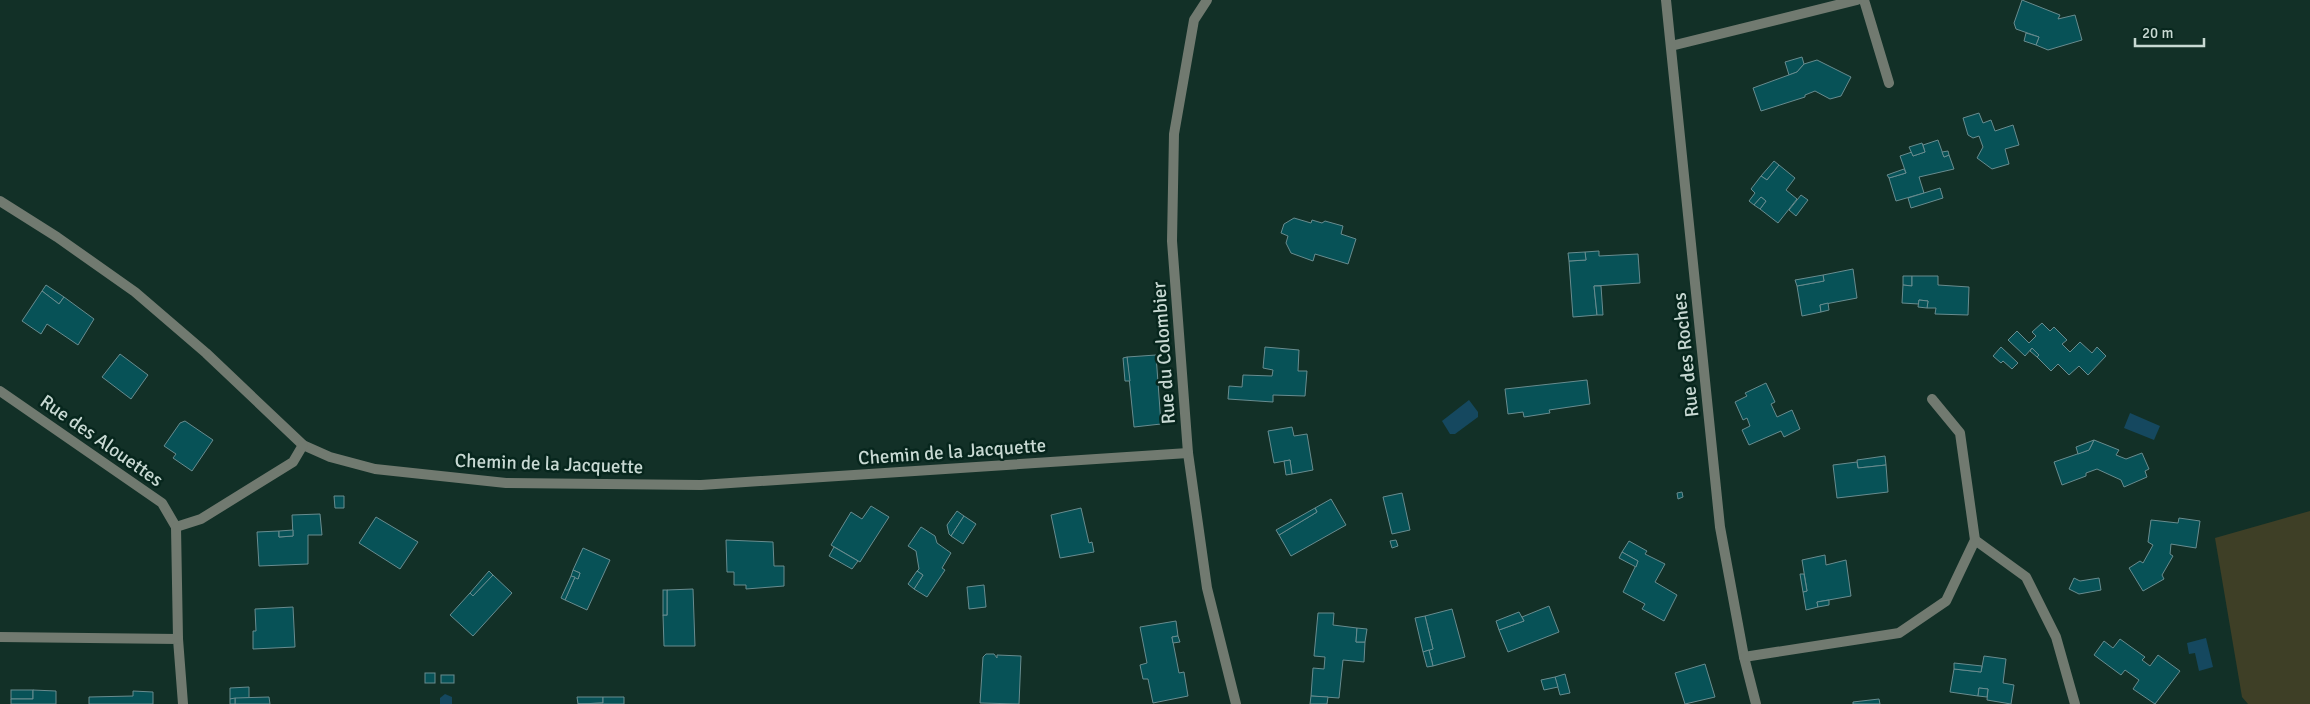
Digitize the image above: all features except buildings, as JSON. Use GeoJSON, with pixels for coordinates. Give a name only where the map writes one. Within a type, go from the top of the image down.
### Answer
{"type":"FeatureCollection","features":[{"type":"Feature","properties":{"kind":"street","name":"Rue du Colombier"},"geometry":{"type":"LineString","coordinates":[[1207,0],[1194,20],[1174,134],[1172,241],[1188,453],[1207,588],[1236,704]]}},
{"type":"Feature","properties":{"kind":"street","name":"Rue des Roches"},"geometry":{"type":"LineString","coordinates":[[1666,0],[1720,527],[1744,657],[1756,704]]}},
{"type":"Feature","properties":{"kind":"street"},"geometry":{"type":"LineString","coordinates":[[1671,46],[1857,0]]}},
{"type":"Feature","properties":{"kind":"street"},"geometry":{"type":"LineString","coordinates":[[1864,0],[1889,83]]}},
{"type":"Feature","properties":{"kind":"street","name":"Chemin de la Jacquette"},"geometry":{"type":"LineString","coordinates":[[0,201],[57,236],[136,292],[206,353],[303,445],[330,457],[375,469],[506,483],[701,486],[1188,453]]}},
{"type":"Feature","properties":{"kind":"street","name":"Rue des Alouettes"},"geometry":{"type":"LineString","coordinates":[[0,390],[162,503],[176,527],[178,639],[184,704]]}},
{"type":"Feature","properties":{"kind":"street"},"geometry":{"type":"LineString","coordinates":[[1744,657],[1899,633],[1946,601],[1975,540],[1960,433],[1932,399]]}},
{"type":"Feature","properties":{"kind":"street"},"geometry":{"type":"LineString","coordinates":[[176,527],[201,519],[293,462],[303,445]]}},
{"type":"Feature","properties":{"kind":"street"},"geometry":{"type":"LineString","coordinates":[[1975,540],[2026,577],[2056,637],[2075,704]]}},
{"type":"Feature","properties":{"kind":"street"},"geometry":{"type":"LineString","coordinates":[[0,637],[178,639]]}},
{"type":"Feature","properties":{"kind":"green space"},"geometry":{"type":"Polygon","coordinates":[[[2310,511],[2310,704],[2248,704],[2242,697],[2215,538],[2310,511]]]}},
{"type":"Feature","properties":{"kind":"water"},"geometry":{"type":"Polygon","coordinates":[[[1469,400],[1478,412],[1478,417],[1455,434],[1450,434],[1442,421],[1469,400]]]}},
{"type":"Feature","properties":{"kind":"water"},"geometry":{"type":"Polygon","coordinates":[[[2130,413],[2160,426],[2154,440],[2124,428],[2130,413]]]}},
{"type":"Feature","properties":{"kind":"water"},"geometry":{"type":"Polygon","coordinates":[[[2206,638],[2213,667],[2199,671],[2195,653],[2189,654],[2187,643],[2206,638]]]}},
{"type":"Feature","properties":{"kind":"water"},"geometry":{"type":"Polygon","coordinates":[[[445,694],[452,697],[452,704],[440,704],[440,698],[445,694]]]}}]}
